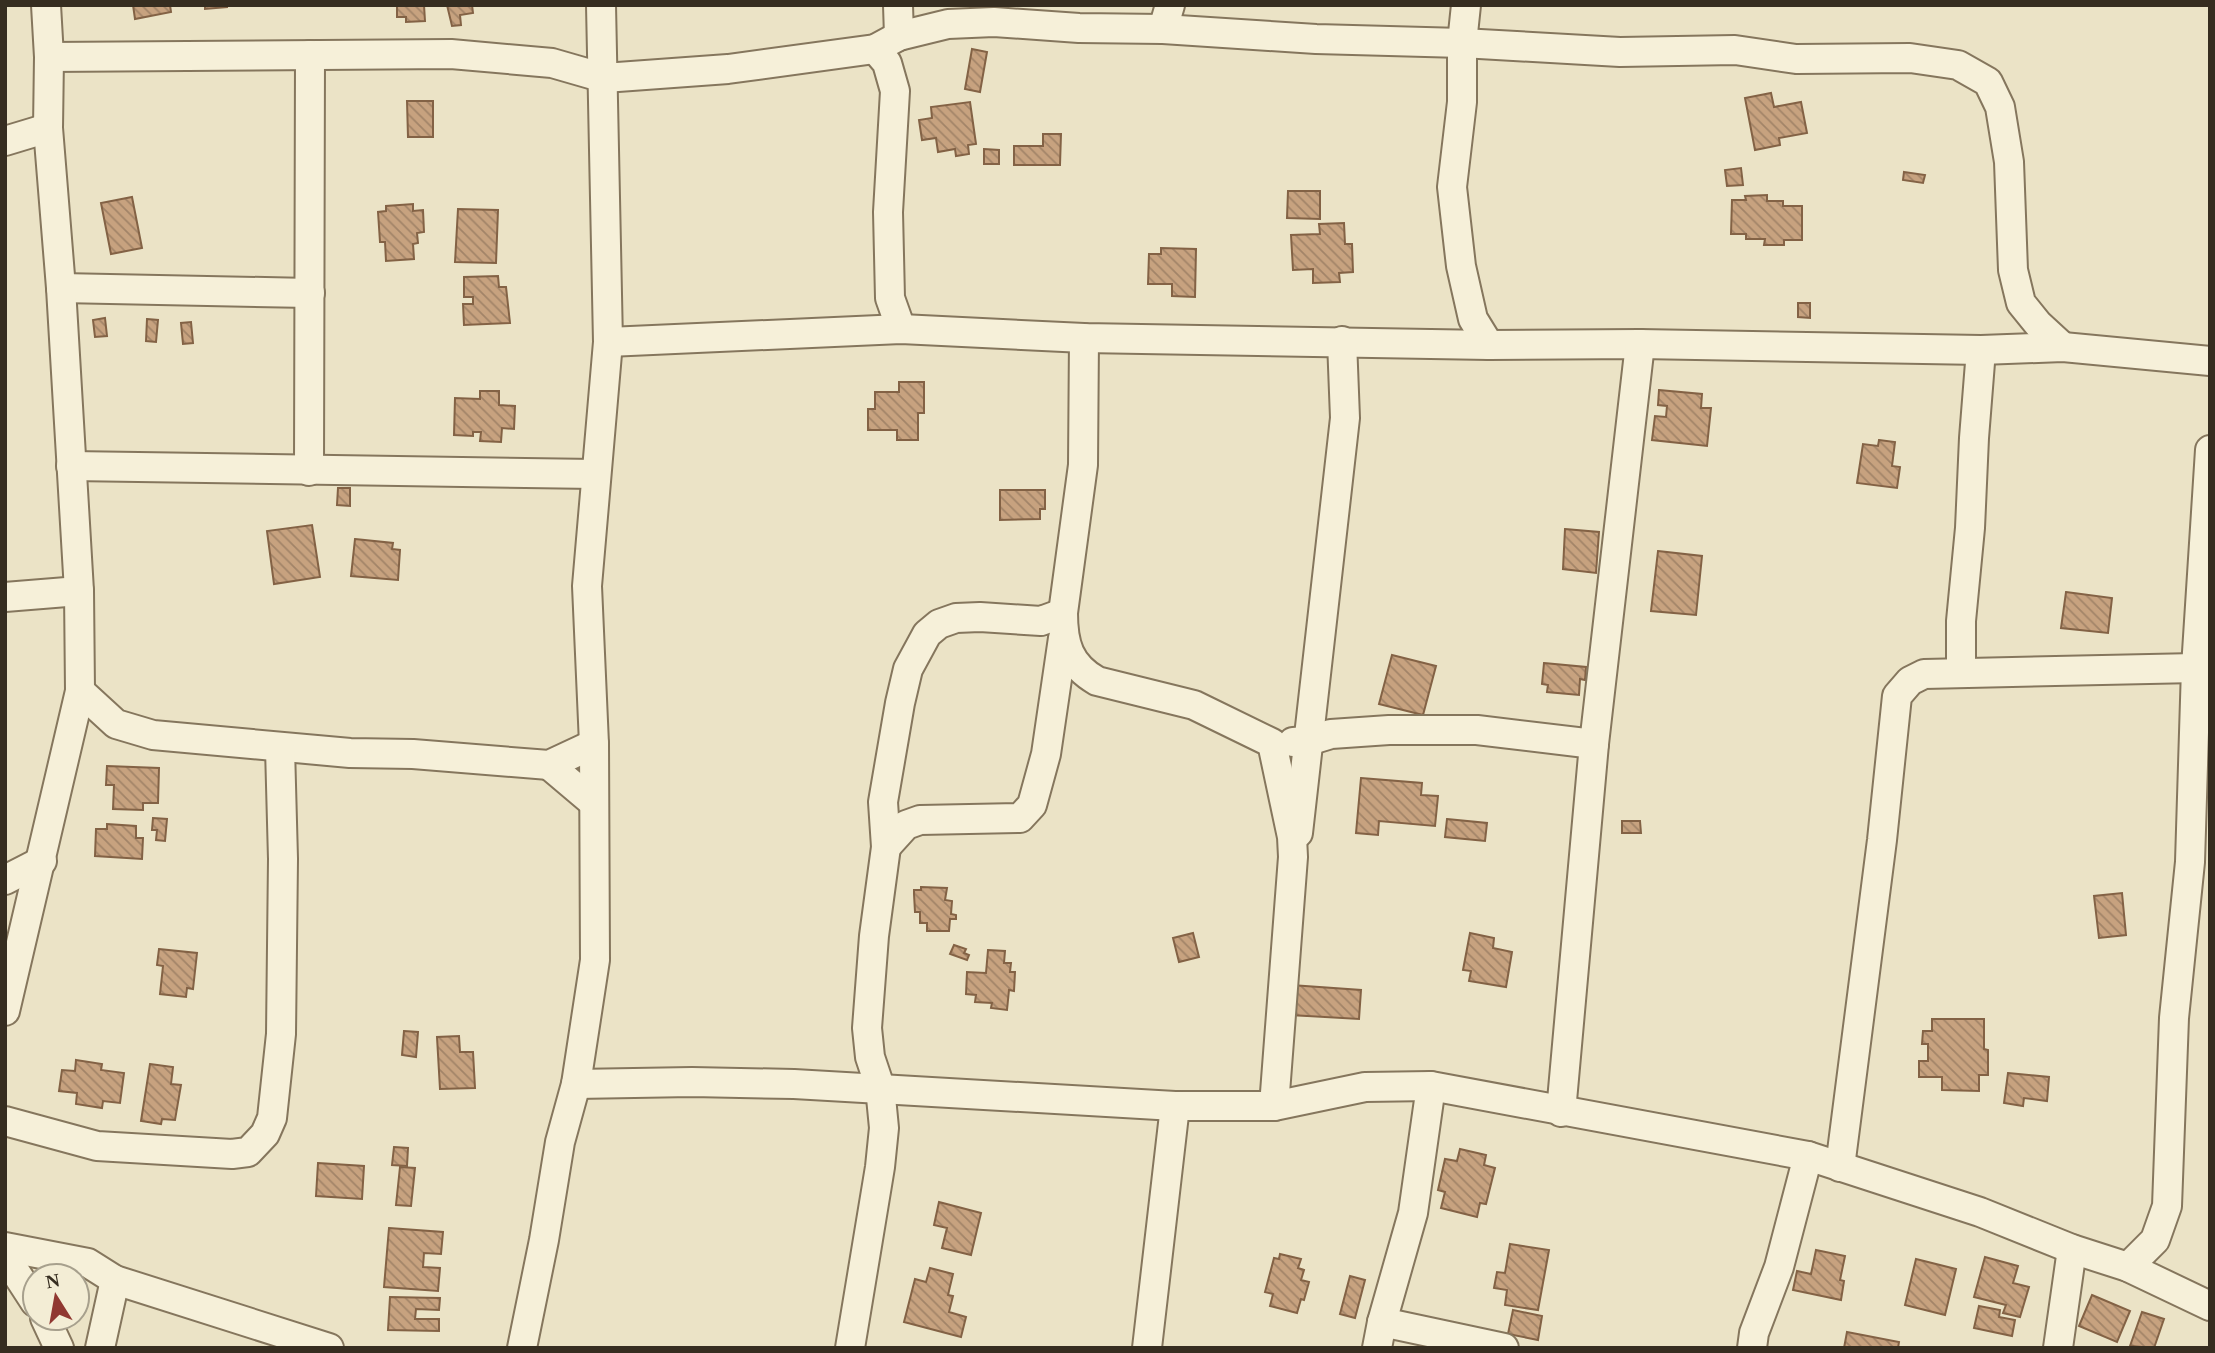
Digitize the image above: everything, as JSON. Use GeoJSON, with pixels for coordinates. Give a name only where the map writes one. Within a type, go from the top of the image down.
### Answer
{"type":"FeatureCollection","features":[{"type":"Feature","properties":{"kind":"street"},"geometry":{"type":"LineString","coordinates":[[5,1012],[80,691],[79,591],[61,288],[48,128],[49,57],[46,5]]}},
{"type":"Feature","properties":{"kind":"street"},"geometry":{"type":"LineString","coordinates":[[522,1348],[560,1142],[576,1084],[596,961],[594,744],[587,586],[608,342],[601,5]]}},
{"type":"Feature","properties":{"kind":"street"},"geometry":{"type":"LineString","coordinates":[[898,5],[887,43],[887,63],[895,91],[888,212],[890,299],[901,329]]}},
{"type":"Feature","properties":{"kind":"street"},"geometry":{"type":"LineString","coordinates":[[1466,5],[1462,43],[1462,102],[1452,187],[1461,267],[1473,319],[1489,345]]}},
{"type":"Feature","properties":{"kind":"street"},"geometry":{"type":"LineString","coordinates":[[49,57],[451,54],[552,63],[604,78],[728,69],[887,43],[948,23],[994,22],[1079,28],[1166,17],[1316,39],[1462,43],[1620,52],[1735,50],[1797,59],[1910,58],[1958,65],[1987,82],[2000,107],[2009,162],[2013,270],[2021,303],[2038,324],[2063,347]]}},
{"type":"Feature","properties":{"kind":"street"},"geometry":{"type":"LineString","coordinates":[[309,471],[310,55]]}},
{"type":"Feature","properties":{"kind":"street"},"geometry":{"type":"LineString","coordinates":[[5,141],[48,128]]}},
{"type":"Feature","properties":{"kind":"street"},"geometry":{"type":"LineString","coordinates":[[61,288],[310,293]]}},
{"type":"Feature","properties":{"kind":"street"},"geometry":{"type":"LineString","coordinates":[[1961,672],[1961,621],[1970,528],[1974,438],[1989,350],[2021,303]]}},
{"type":"Feature","properties":{"kind":"street"},"geometry":{"type":"LineString","coordinates":[[608,342],[901,329],[1084,338],[1489,345],[1640,344],[1989,350],[2063,347],[2210,361]]}},
{"type":"Feature","properties":{"kind":"street"},"geometry":{"type":"LineString","coordinates":[[886,847],[906,825],[920,820],[1020,818],[1032,805],[1046,754],[1083,465],[1086,401],[1084,338]]}},
{"type":"Feature","properties":{"kind":"street"},"geometry":{"type":"LineString","coordinates":[[1274,1106],[1293,857],[1301,812],[1345,418],[1342,341]]}},
{"type":"Feature","properties":{"kind":"street"},"geometry":{"type":"LineString","coordinates":[[1562,1112],[1594,744],[1640,344]]}},
{"type":"Feature","properties":{"kind":"street"},"geometry":{"type":"LineString","coordinates":[[2128,1267],[2155,1240],[2167,1206],[2174,1018],[2200,863],[2196,668],[2210,450]]}},
{"type":"Feature","properties":{"kind":"street"},"geometry":{"type":"LineString","coordinates":[[71,466],[595,474]]}},
{"type":"Feature","properties":{"kind":"street"},"geometry":{"type":"LineString","coordinates":[[5,597],[79,591]]}},
{"type":"Feature","properties":{"kind":"street"},"geometry":{"type":"LineString","coordinates":[[850,1348],[884,1128],[880,1087],[870,1056],[867,1028],[874,936],[886,847],[883,802],[908,669],[927,634],[939,624],[956,618],[981,617],[1063,625]]}},
{"type":"Feature","properties":{"kind":"street"},"geometry":{"type":"LineString","coordinates":[[1063,625],[1074,662],[1084,674],[1097,681],[1194,705],[1272,743],[1308,741],[1331,734],[1389,730],[1477,730],[1594,744]]}},
{"type":"Feature","properties":{"kind":"street"},"geometry":{"type":"LineString","coordinates":[[1840,1167],[1882,840],[1897,696],[1910,681],[1924,674],[2196,668]]}},
{"type":"Feature","properties":{"kind":"street"},"geometry":{"type":"LineString","coordinates":[[80,691],[116,724],[153,735],[280,748],[413,754],[549,765],[594,744]]}},
{"type":"Feature","properties":{"kind":"street"},"geometry":{"type":"LineString","coordinates":[[1272,743],[1292,837],[1293,857]]}},
{"type":"Feature","properties":{"kind":"street"},"geometry":{"type":"LineString","coordinates":[[5,1121],[97,1146],[232,1154],[248,1152],[265,1134],[272,1118],[281,1034],[283,859],[280,748]]}},
{"type":"Feature","properties":{"kind":"street"},"geometry":{"type":"LineString","coordinates":[[549,765],[594,803]]}},
{"type":"Feature","properties":{"kind":"street"},"geometry":{"type":"LineString","coordinates":[[29,912],[5,882],[42,861]]}},
{"type":"Feature","properties":{"kind":"street"},"geometry":{"type":"LineString","coordinates":[[576,1084],[692,1082],[880,1087],[1175,1106],[1274,1106],[1365,1087],[1431,1086],[1808,1156],[1980,1212],[2072,1249],[2128,1267],[2210,1306]]}},
{"type":"Feature","properties":{"kind":"street"},"geometry":{"type":"LineString","coordinates":[[1431,1086],[1413,1213],[1379,1335],[1504,1348]]}},
{"type":"Feature","properties":{"kind":"street"},"geometry":{"type":"LineString","coordinates":[[1147,1348],[1175,1106]]}},
{"type":"Feature","properties":{"kind":"street"},"geometry":{"type":"LineString","coordinates":[[1752,1348],[1754,1333],[1779,1267],[1808,1156]]}},
{"type":"Feature","properties":{"kind":"street"},"geometry":{"type":"LineString","coordinates":[[5,1247],[88,1263],[115,1280],[329,1348]]}},
{"type":"Feature","properties":{"kind":"street"},"geometry":{"type":"LineString","coordinates":[[2057,1348],[2072,1249]]}},
{"type":"Feature","properties":{"kind":"street"},"geometry":{"type":"LineString","coordinates":[[5,1256],[21,1281]]}},
{"type":"Feature","properties":{"kind":"street"},"geometry":{"type":"LineString","coordinates":[[100,1348],[115,1280]]}},
{"type":"Feature","properties":{"kind":"street"},"geometry":{"type":"LineString","coordinates":[[52,1332],[60,1348]]}},
{"type":"Feature","properties":{"kind":"building"},"geometry":{"type":"Polygon","coordinates":[[[133,5],[170,5],[171,12],[135,19],[133,5]]]}},
{"type":"Feature","properties":{"kind":"building"},"geometry":{"type":"Polygon","coordinates":[[[205,5],[227,5],[227,7],[205,9],[205,5]]]}},
{"type":"Feature","properties":{"kind":"building"},"geometry":{"type":"Polygon","coordinates":[[[397,5],[424,5],[425,21],[406,22],[406,17],[397,17],[397,5]]]}},
{"type":"Feature","properties":{"kind":"building"},"geometry":{"type":"Polygon","coordinates":[[[447,5],[472,5],[473,13],[460,15],[461,25],[452,26],[447,5]]]}},
{"type":"Feature","properties":{"kind":"building"},"geometry":{"type":"Polygon","coordinates":[[[972,49],[987,52],[980,92],[965,89],[972,49]]]}},
{"type":"Feature","properties":{"kind":"building"},"geometry":{"type":"Polygon","coordinates":[[[1771,93],[1774,107],[1801,102],[1807,133],[1779,138],[1780,145],[1755,150],[1745,98],[1771,93]]]}},
{"type":"Feature","properties":{"kind":"building"},"geometry":{"type":"Polygon","coordinates":[[[407,101],[433,101],[433,137],[408,137],[407,101]]]}},
{"type":"Feature","properties":{"kind":"building"},"geometry":{"type":"Polygon","coordinates":[[[970,102],[976,144],[968,145],[969,154],[956,156],[955,149],[938,152],[936,138],[922,140],[919,120],[932,118],[931,107],[970,102]]]}},
{"type":"Feature","properties":{"kind":"building"},"geometry":{"type":"Polygon","coordinates":[[[1043,134],[1061,134],[1060,165],[1014,165],[1014,146],[1043,146],[1043,134]]]}},
{"type":"Feature","properties":{"kind":"building"},"geometry":{"type":"Polygon","coordinates":[[[984,149],[999,150],[999,164],[984,164],[984,149]]]}},
{"type":"Feature","properties":{"kind":"building"},"geometry":{"type":"Polygon","coordinates":[[[1741,168],[1743,185],[1727,186],[1725,170],[1741,168]]]}},
{"type":"Feature","properties":{"kind":"building"},"geometry":{"type":"Polygon","coordinates":[[[1904,172],[1925,175],[1923,183],[1903,180],[1904,172]]]}},
{"type":"Feature","properties":{"kind":"building"},"geometry":{"type":"Polygon","coordinates":[[[1288,191],[1320,191],[1320,219],[1287,218],[1288,191]]]}},
{"type":"Feature","properties":{"kind":"building"},"geometry":{"type":"Polygon","coordinates":[[[1767,195],[1767,201],[1783,201],[1783,206],[1802,206],[1802,240],[1784,240],[1784,245],[1764,245],[1765,239],[1746,239],[1746,234],[1731,234],[1732,200],[1746,200],[1745,196],[1767,195]]]}},
{"type":"Feature","properties":{"kind":"building"},"geometry":{"type":"Polygon","coordinates":[[[132,197],[142,248],[111,254],[101,203],[132,197]]]}},
{"type":"Feature","properties":{"kind":"building"},"geometry":{"type":"Polygon","coordinates":[[[413,204],[413,211],[423,210],[424,232],[417,233],[418,243],[413,244],[414,259],[386,261],[385,242],[380,242],[378,212],[386,211],[386,206],[413,204]]]}},
{"type":"Feature","properties":{"kind":"building"},"geometry":{"type":"Polygon","coordinates":[[[458,209],[498,210],[496,263],[455,262],[458,209]]]}},
{"type":"Feature","properties":{"kind":"building"},"geometry":{"type":"Polygon","coordinates":[[[1344,223],[1345,244],[1352,244],[1353,272],[1339,273],[1340,282],[1313,283],[1313,269],[1293,270],[1291,235],[1320,234],[1319,224],[1344,223]]]}},
{"type":"Feature","properties":{"kind":"building"},"geometry":{"type":"Polygon","coordinates":[[[1161,248],[1196,249],[1195,297],[1172,296],[1172,284],[1148,284],[1149,254],[1161,254],[1161,248]]]}},
{"type":"Feature","properties":{"kind":"building"},"geometry":{"type":"Polygon","coordinates":[[[498,276],[499,287],[506,287],[510,323],[464,325],[463,304],[473,304],[473,297],[464,297],[464,277],[498,276]]]}},
{"type":"Feature","properties":{"kind":"building"},"geometry":{"type":"Polygon","coordinates":[[[1798,303],[1810,303],[1810,318],[1798,317],[1798,303]]]}},
{"type":"Feature","properties":{"kind":"building"},"geometry":{"type":"Polygon","coordinates":[[[105,318],[107,336],[95,337],[93,320],[105,318]]]}},
{"type":"Feature","properties":{"kind":"building"},"geometry":{"type":"Polygon","coordinates":[[[147,319],[158,320],[156,342],[146,341],[147,319]]]}},
{"type":"Feature","properties":{"kind":"building"},"geometry":{"type":"Polygon","coordinates":[[[191,322],[193,343],[183,344],[181,323],[191,322]]]}},
{"type":"Feature","properties":{"kind":"building"},"geometry":{"type":"Polygon","coordinates":[[[899,382],[924,382],[924,413],[918,413],[918,440],[897,440],[897,430],[868,430],[868,409],[875,409],[875,392],[899,392],[899,382]]]}},
{"type":"Feature","properties":{"kind":"building"},"geometry":{"type":"Polygon","coordinates":[[[1659,390],[1702,394],[1701,408],[1711,408],[1707,446],[1652,440],[1655,416],[1666,417],[1667,406],[1658,405],[1659,390]]]}},
{"type":"Feature","properties":{"kind":"building"},"geometry":{"type":"Polygon","coordinates":[[[480,391],[499,391],[499,405],[515,406],[514,429],[502,428],[501,442],[480,441],[481,432],[473,432],[473,436],[454,435],[455,398],[480,399],[480,391]]]}},
{"type":"Feature","properties":{"kind":"building"},"geometry":{"type":"Polygon","coordinates":[[[1879,440],[1895,442],[1892,466],[1900,467],[1897,488],[1857,483],[1863,444],[1878,446],[1879,440]]]}},
{"type":"Feature","properties":{"kind":"building"},"geometry":{"type":"Polygon","coordinates":[[[338,488],[350,488],[350,506],[337,505],[338,488]]]}},
{"type":"Feature","properties":{"kind":"building"},"geometry":{"type":"Polygon","coordinates":[[[1000,490],[1045,490],[1045,509],[1040,509],[1040,519],[1000,520],[1000,490]]]}},
{"type":"Feature","properties":{"kind":"building"},"geometry":{"type":"Polygon","coordinates":[[[312,525],[320,577],[274,584],[267,531],[312,525]]]}},
{"type":"Feature","properties":{"kind":"building"},"geometry":{"type":"Polygon","coordinates":[[[1565,529],[1599,532],[1596,573],[1563,569],[1565,529]]]}},
{"type":"Feature","properties":{"kind":"building"},"geometry":{"type":"Polygon","coordinates":[[[355,539],[393,543],[392,549],[400,550],[398,580],[351,576],[355,539]]]}},
{"type":"Feature","properties":{"kind":"building"},"geometry":{"type":"Polygon","coordinates":[[[1658,551],[1702,556],[1696,615],[1651,611],[1658,551]]]}},
{"type":"Feature","properties":{"kind":"building"},"geometry":{"type":"Polygon","coordinates":[[[2066,592],[2112,598],[2108,633],[2061,628],[2066,592]]]}},
{"type":"Feature","properties":{"kind":"building"},"geometry":{"type":"Polygon","coordinates":[[[1392,655],[1436,666],[1423,715],[1379,704],[1392,655]]]}},
{"type":"Feature","properties":{"kind":"building"},"geometry":{"type":"Polygon","coordinates":[[[1544,663],[1586,667],[1585,680],[1580,679],[1579,695],[1547,692],[1548,685],[1542,684],[1544,663]]]}},
{"type":"Feature","properties":{"kind":"building"},"geometry":{"type":"Polygon","coordinates":[[[107,766],[159,768],[158,803],[143,803],[143,810],[113,809],[114,785],[106,785],[107,766]]]}},
{"type":"Feature","properties":{"kind":"building"},"geometry":{"type":"Polygon","coordinates":[[[1361,778],[1422,783],[1421,795],[1438,796],[1435,826],[1379,821],[1378,835],[1356,833],[1361,778]]]}},
{"type":"Feature","properties":{"kind":"building"},"geometry":{"type":"Polygon","coordinates":[[[153,818],[167,819],[165,841],[156,840],[157,830],[152,830],[153,818]]]}},
{"type":"Feature","properties":{"kind":"building"},"geometry":{"type":"Polygon","coordinates":[[[1447,819],[1487,823],[1485,841],[1445,837],[1447,819]]]}},
{"type":"Feature","properties":{"kind":"building"},"geometry":{"type":"Polygon","coordinates":[[[1622,821],[1640,821],[1641,833],[1622,833],[1622,821]]]}},
{"type":"Feature","properties":{"kind":"building"},"geometry":{"type":"Polygon","coordinates":[[[107,824],[136,826],[136,838],[143,838],[142,859],[95,856],[96,829],[107,829],[107,824]]]}},
{"type":"Feature","properties":{"kind":"building"},"geometry":{"type":"Polygon","coordinates":[[[921,887],[947,888],[945,900],[952,901],[951,914],[956,915],[956,919],[950,919],[949,931],[927,931],[927,923],[920,923],[920,912],[915,912],[914,890],[921,890],[921,887]]]}},
{"type":"Feature","properties":{"kind":"building"},"geometry":{"type":"Polygon","coordinates":[[[2122,893],[2126,935],[2099,938],[2094,896],[2122,893]]]}},
{"type":"Feature","properties":{"kind":"building"},"geometry":{"type":"Polygon","coordinates":[[[1193,933],[1199,957],[1179,962],[1173,938],[1193,933]]]}},
{"type":"Feature","properties":{"kind":"building"},"geometry":{"type":"Polygon","coordinates":[[[1470,933],[1494,938],[1493,948],[1512,952],[1506,987],[1469,981],[1471,971],[1463,970],[1470,933]]]}},
{"type":"Feature","properties":{"kind":"building"},"geometry":{"type":"Polygon","coordinates":[[[954,945],[966,949],[964,953],[969,955],[967,960],[950,954],[954,945]]]}},
{"type":"Feature","properties":{"kind":"building"},"geometry":{"type":"Polygon","coordinates":[[[159,949],[197,953],[193,989],[187,988],[186,997],[160,994],[163,966],[157,965],[159,949]]]}},
{"type":"Feature","properties":{"kind":"building"},"geometry":{"type":"Polygon","coordinates":[[[988,950],[1005,951],[1004,963],[1011,963],[1010,972],[1015,972],[1014,991],[1009,990],[1007,1010],[991,1008],[992,1003],[975,1002],[976,995],[966,994],[967,972],[986,973],[988,950]]]}},
{"type":"Feature","properties":{"kind":"building"},"geometry":{"type":"Polygon","coordinates":[[[1291,985],[1361,990],[1359,1019],[1290,1015],[1291,985]]]}},
{"type":"Feature","properties":{"kind":"building"},"geometry":{"type":"Polygon","coordinates":[[[1932,1019],[1984,1019],[1984,1049],[1988,1050],[1988,1075],[1979,1075],[1979,1091],[1942,1090],[1942,1077],[1919,1077],[1919,1061],[1928,1061],[1928,1044],[1922,1044],[1923,1031],[1932,1031],[1932,1019]]]}},
{"type":"Feature","properties":{"kind":"building"},"geometry":{"type":"Polygon","coordinates":[[[404,1031],[418,1032],[416,1057],[402,1055],[404,1031]]]}},
{"type":"Feature","properties":{"kind":"building"},"geometry":{"type":"Polygon","coordinates":[[[459,1036],[460,1052],[473,1052],[475,1088],[440,1089],[437,1037],[459,1036]]]}},
{"type":"Feature","properties":{"kind":"building"},"geometry":{"type":"Polygon","coordinates":[[[76,1060],[102,1064],[101,1070],[124,1073],[120,1103],[103,1101],[102,1108],[76,1104],[77,1093],[59,1091],[62,1070],[75,1071],[76,1060]]]}},
{"type":"Feature","properties":{"kind":"building"},"geometry":{"type":"Polygon","coordinates":[[[150,1064],[173,1067],[171,1084],[181,1085],[175,1120],[162,1119],[161,1124],[141,1121],[150,1064]]]}},
{"type":"Feature","properties":{"kind":"building"},"geometry":{"type":"Polygon","coordinates":[[[2008,1073],[2049,1077],[2047,1101],[2024,1098],[2023,1106],[2004,1103],[2008,1073]]]}},
{"type":"Feature","properties":{"kind":"building"},"geometry":{"type":"Polygon","coordinates":[[[394,1147],[408,1148],[407,1166],[392,1165],[394,1147]]]}},
{"type":"Feature","properties":{"kind":"building"},"geometry":{"type":"Polygon","coordinates":[[[1460,1149],[1486,1155],[1484,1165],[1495,1168],[1486,1204],[1480,1203],[1477,1217],[1441,1208],[1445,1192],[1438,1190],[1445,1159],[1457,1161],[1460,1149]]]}},
{"type":"Feature","properties":{"kind":"building"},"geometry":{"type":"Polygon","coordinates":[[[318,1163],[364,1166],[362,1199],[316,1196],[318,1163]]]}},
{"type":"Feature","properties":{"kind":"building"},"geometry":{"type":"Polygon","coordinates":[[[400,1167],[415,1168],[411,1206],[396,1205],[400,1167]]]}},
{"type":"Feature","properties":{"kind":"building"},"geometry":{"type":"Polygon","coordinates":[[[939,1202],[981,1213],[971,1255],[942,1248],[947,1228],[934,1225],[939,1202]]]}},
{"type":"Feature","properties":{"kind":"building"},"geometry":{"type":"Polygon","coordinates":[[[389,1228],[443,1232],[441,1254],[424,1253],[423,1267],[440,1268],[438,1291],[384,1287],[389,1228]]]}},
{"type":"Feature","properties":{"kind":"building"},"geometry":{"type":"Polygon","coordinates":[[[1510,1244],[1549,1250],[1538,1310],[1505,1305],[1507,1290],[1494,1288],[1497,1272],[1505,1273],[1510,1244]]]}},
{"type":"Feature","properties":{"kind":"building"},"geometry":{"type":"Polygon","coordinates":[[[1816,1250],[1845,1256],[1840,1280],[1844,1281],[1841,1300],[1793,1290],[1797,1271],[1811,1274],[1816,1250]]]}},
{"type":"Feature","properties":{"kind":"building"},"geometry":{"type":"Polygon","coordinates":[[[1280,1254],[1301,1259],[1298,1268],[1304,1270],[1301,1280],[1309,1282],[1297,1313],[1270,1306],[1273,1294],[1265,1292],[1274,1258],[1279,1259],[1280,1254]]]}},
{"type":"Feature","properties":{"kind":"building"},"geometry":{"type":"Polygon","coordinates":[[[1985,1257],[2018,1266],[2013,1283],[2029,1287],[2020,1317],[2003,1313],[2006,1305],[1974,1297],[1985,1257]]]}},
{"type":"Feature","properties":{"kind":"building"},"geometry":{"type":"Polygon","coordinates":[[[1916,1259],[1956,1269],[1945,1315],[1905,1305],[1916,1259]]]}},
{"type":"Feature","properties":{"kind":"building"},"geometry":{"type":"Polygon","coordinates":[[[930,1268],[953,1274],[948,1295],[953,1296],[949,1312],[966,1317],[961,1337],[904,1322],[915,1279],[926,1282],[930,1268]]]}},
{"type":"Feature","properties":{"kind":"building"},"geometry":{"type":"Polygon","coordinates":[[[1350,1276],[1365,1280],[1355,1318],[1340,1314],[1350,1276]]]}},
{"type":"Feature","properties":{"kind":"building"},"geometry":{"type":"Polygon","coordinates":[[[2092,1295],[2130,1311],[2117,1342],[2079,1326],[2092,1295]]]}},
{"type":"Feature","properties":{"kind":"building"},"geometry":{"type":"Polygon","coordinates":[[[390,1297],[440,1298],[439,1310],[416,1309],[415,1319],[439,1319],[439,1331],[388,1330],[390,1297]]]}},
{"type":"Feature","properties":{"kind":"building"},"geometry":{"type":"Polygon","coordinates":[[[1979,1306],[2000,1310],[1999,1317],[2015,1320],[2012,1336],[1974,1328],[1979,1306]]]}},
{"type":"Feature","properties":{"kind":"building"},"geometry":{"type":"Polygon","coordinates":[[[1513,1310],[1542,1316],[1538,1340],[1508,1334],[1513,1310]]]}},
{"type":"Feature","properties":{"kind":"building"},"geometry":{"type":"Polygon","coordinates":[[[2142,1312],[2164,1319],[2154,1348],[2130,1346],[2142,1312]]]}},
{"type":"Feature","properties":{"kind":"building"},"geometry":{"type":"Polygon","coordinates":[[[1847,1332],[1899,1342],[1898,1348],[1844,1348],[1847,1332]]]}}]}
